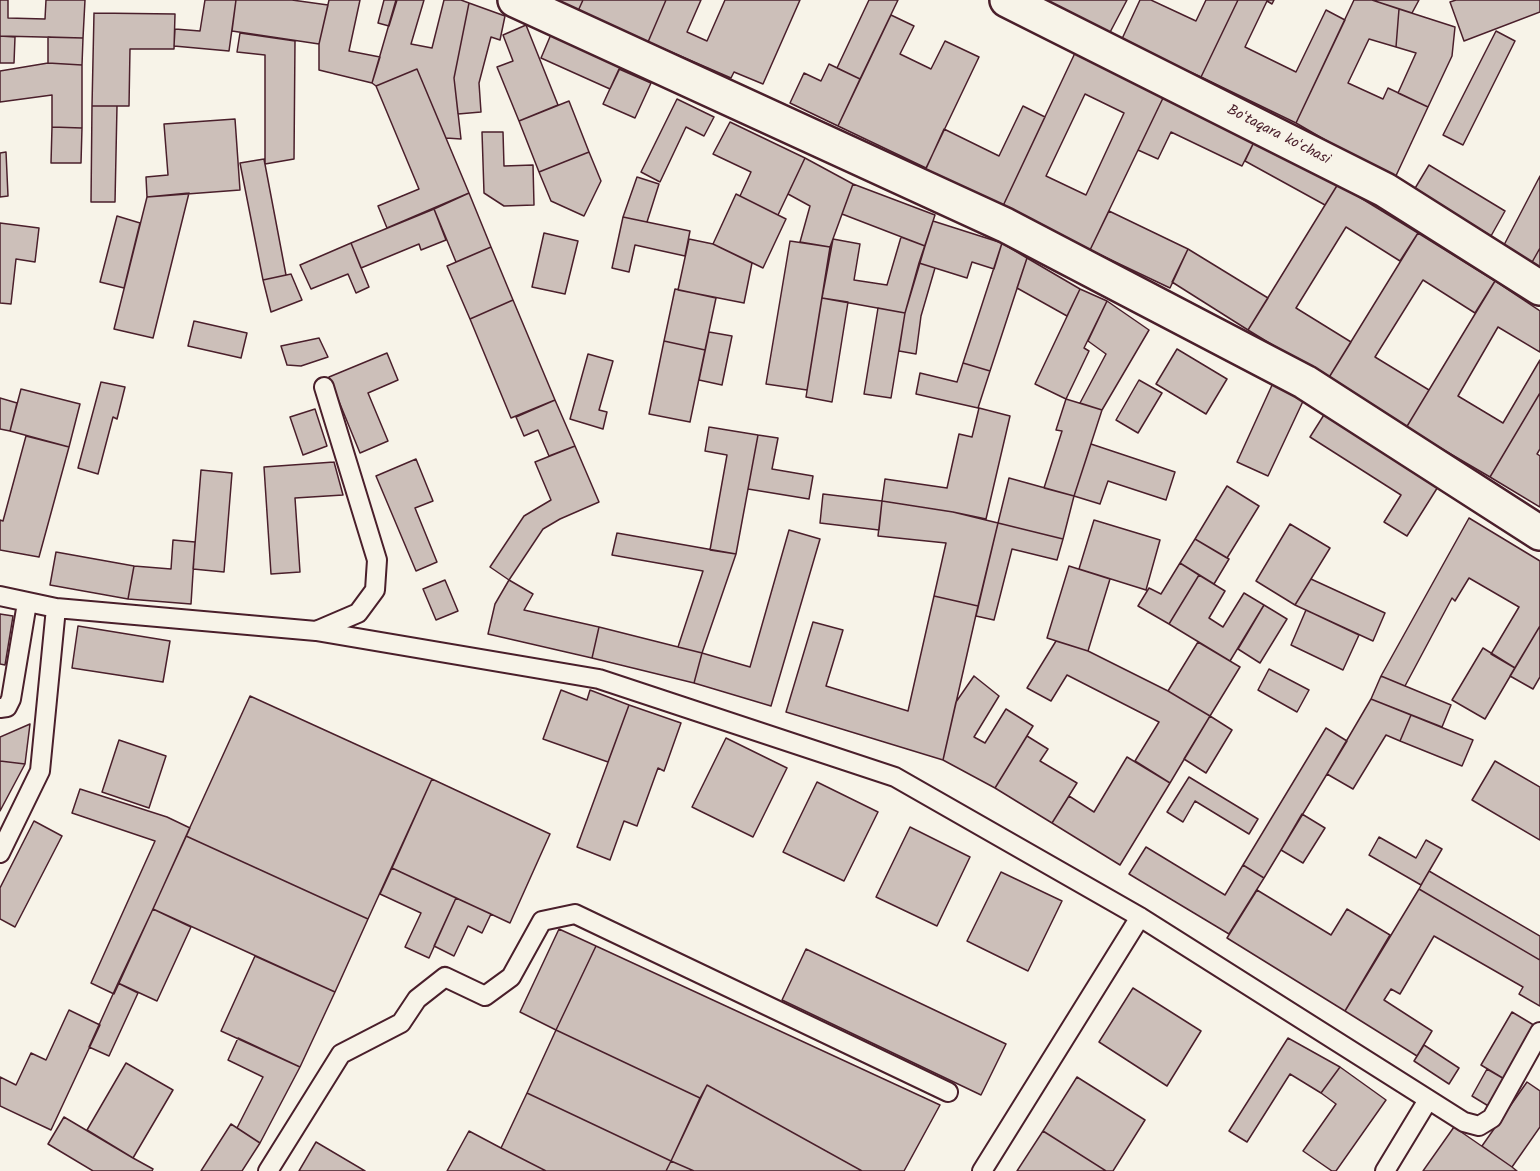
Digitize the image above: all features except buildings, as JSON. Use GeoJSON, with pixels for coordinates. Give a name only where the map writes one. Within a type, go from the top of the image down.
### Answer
{"type":"FeatureCollection","features":[{"type":"Feature","properties":{"kind":"street"},"geometry":{"type":"LineString","coordinates":[[515,0],[1005,225],[1305,382],[1540,533]]}},
{"type":"Feature","properties":{"kind":"street","name":"Boʻtaqara koʻchasi"},"geometry":{"type":"LineString","coordinates":[[1006,0],[1385,190],[1540,288]]}},
{"type":"Feature","properties":{"kind":"lane"},"geometry":{"type":"LineString","coordinates":[[316,631],[358,614],[375,590],[377,560],[324,387]]}},
{"type":"Feature","properties":{"kind":"lane"},"geometry":{"type":"LineString","coordinates":[[0,596],[56,608],[316,631],[599,679],[895,777],[1140,917],[1428,1100],[1471,1124],[1479,1126],[1492,1118],[1540,1032]]}},
{"type":"Feature","properties":{"kind":"lane"},"geometry":{"type":"LineString","coordinates":[[0,708],[7,707],[11,699],[27,603]]}},
{"type":"Feature","properties":{"kind":"lane"},"geometry":{"type":"LineString","coordinates":[[0,853],[40,771],[56,608]]}},
{"type":"Feature","properties":{"kind":"lane"},"geometry":{"type":"LineString","coordinates":[[268,1171],[340,1054],[401,1023],[417,999],[445,977],[485,996],[511,977],[542,921],[575,914],[948,1092]]}},
{"type":"Feature","properties":{"kind":"lane"},"geometry":{"type":"LineString","coordinates":[[982,1171],[1140,917]]}},
{"type":"Feature","properties":{"kind":"lane"},"geometry":{"type":"LineString","coordinates":[[1385,1171],[1428,1100]]}}]}
